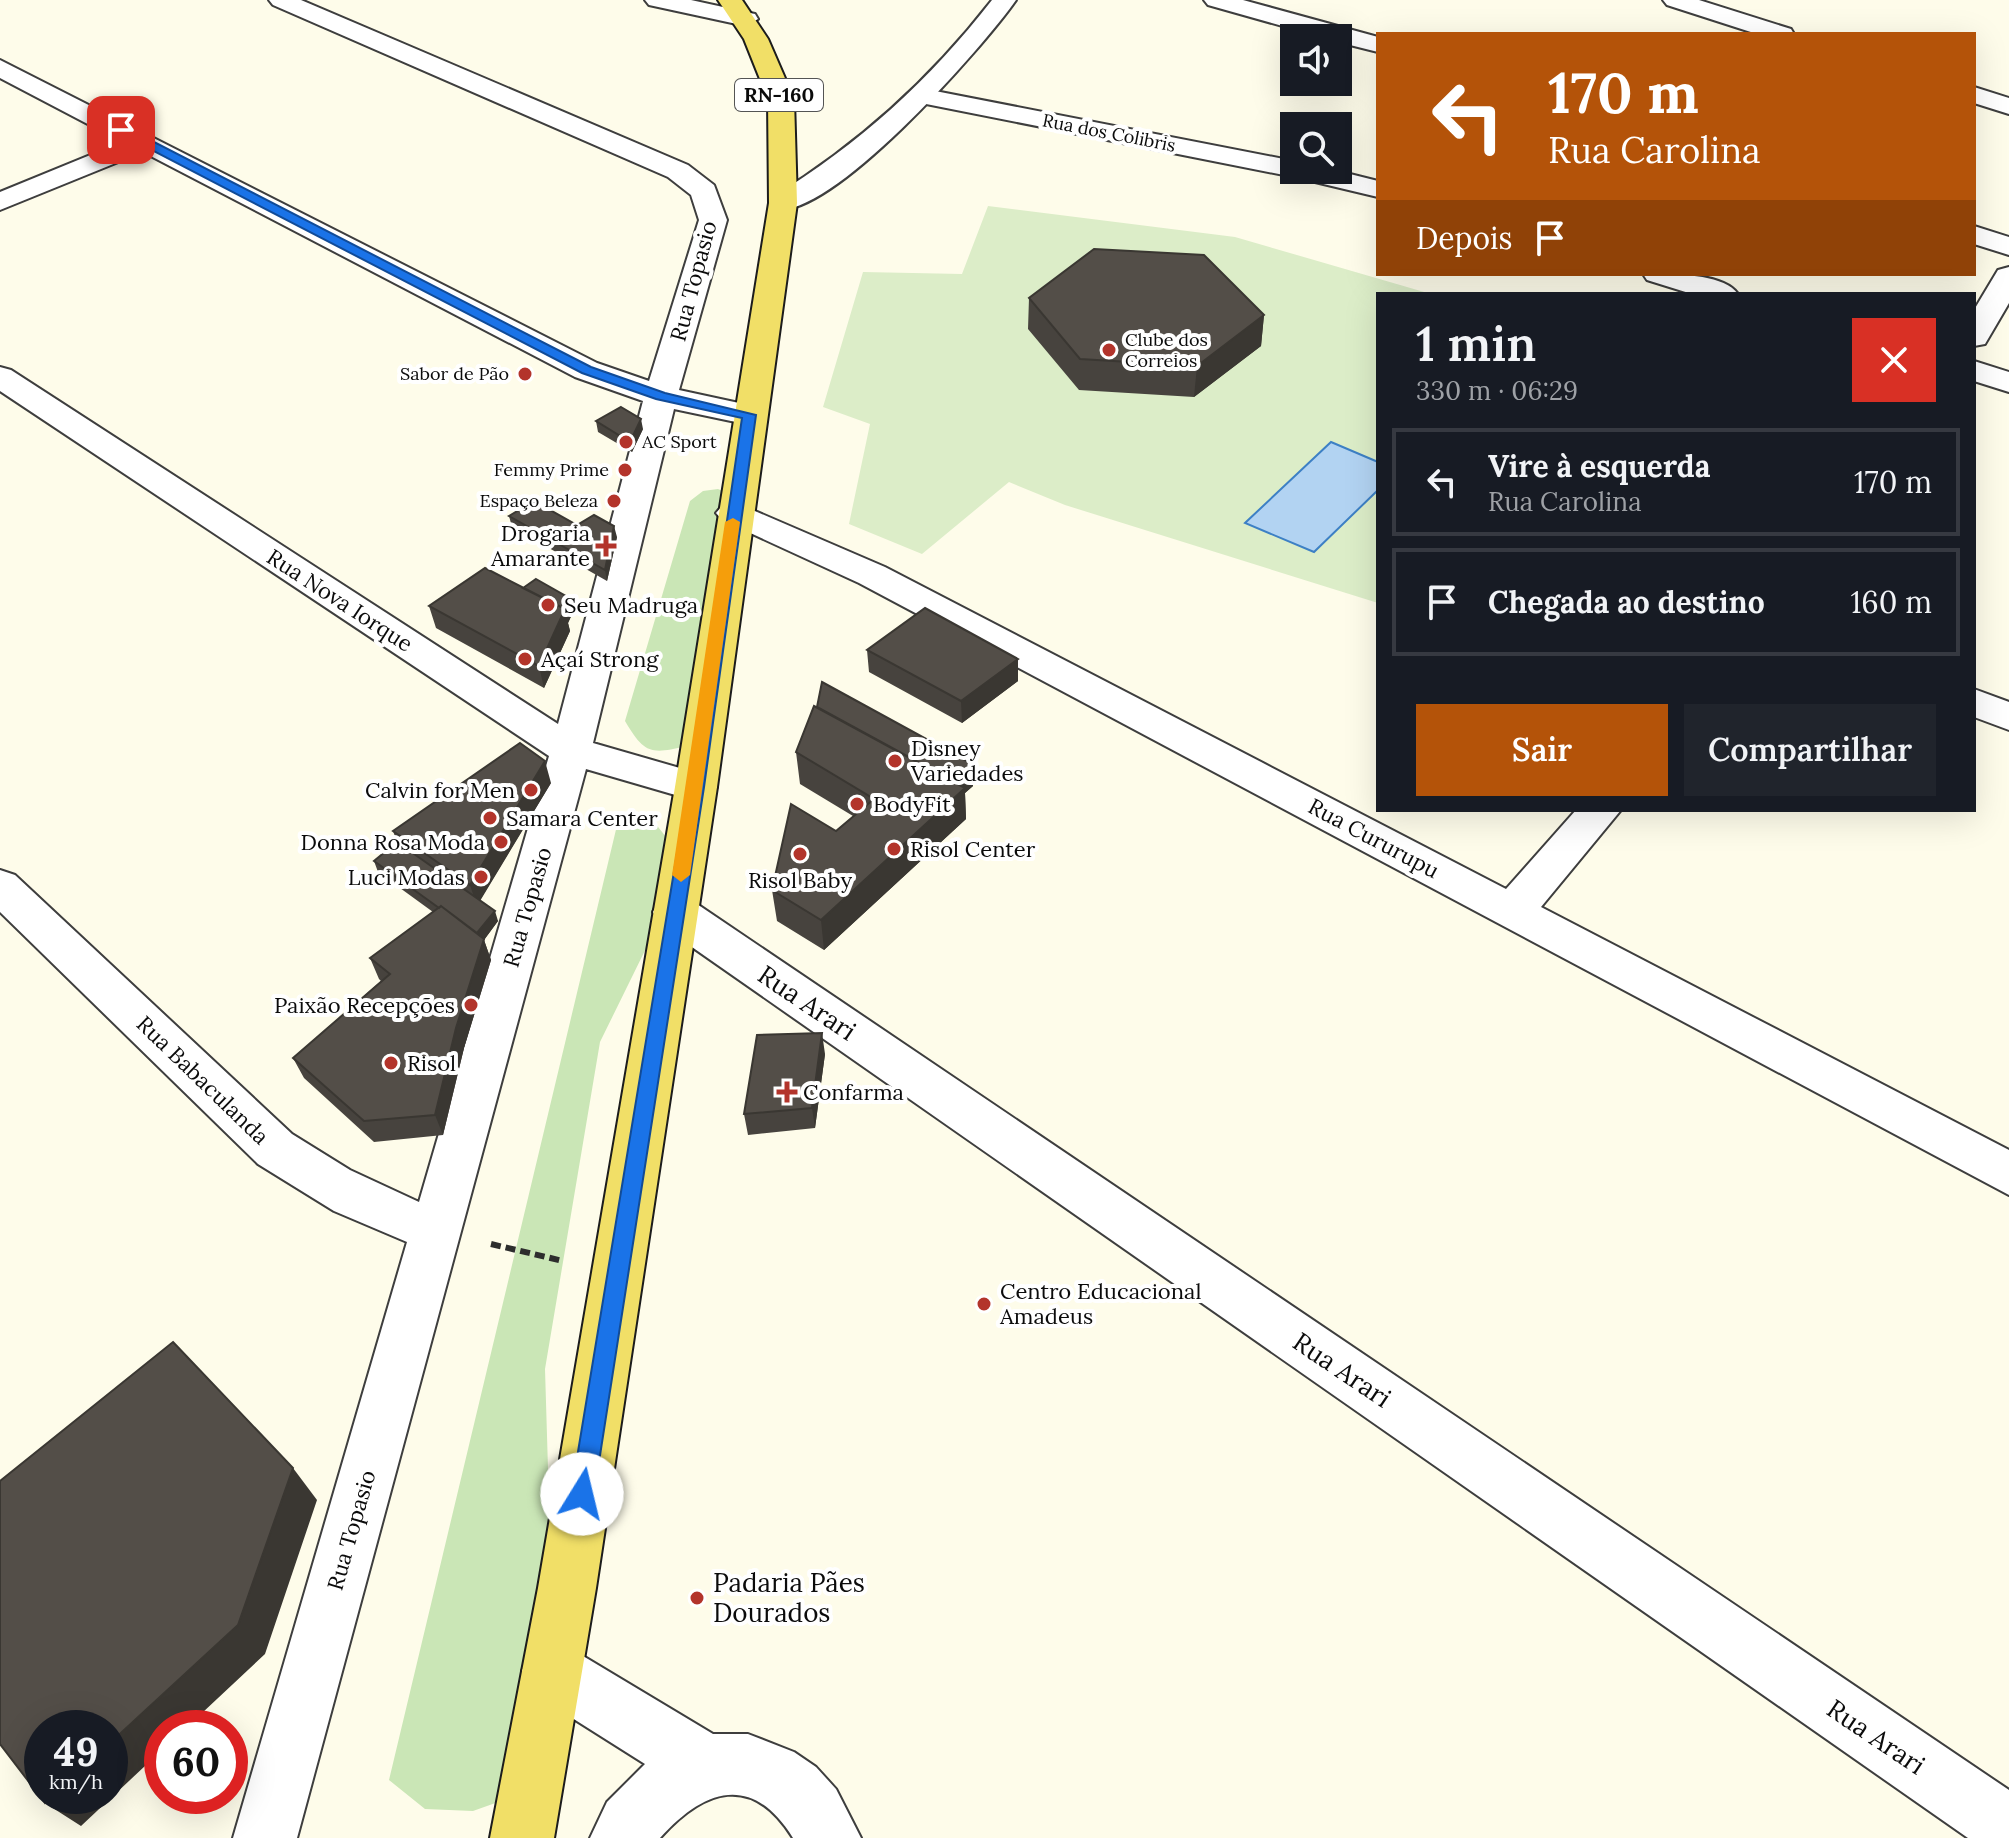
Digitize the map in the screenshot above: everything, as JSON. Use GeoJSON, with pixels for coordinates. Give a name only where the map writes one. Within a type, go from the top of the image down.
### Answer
{"type":"FeatureCollection","features":[{"type":"Feature","properties":{"kind":"main road","name":"RN-160"},"geometry":{"type":"LineString","coordinates":[[522,1838],[696,787],[734,513],[783,203],[781,99],[738,10]]}},
{"type":"Feature","properties":{"kind":"street","name":"Rua Topasio"},"geometry":{"type":"LineString","coordinates":[[265,1838],[571,751],[661,396],[713,220],[704,191],[678,171],[281,0]]}},
{"type":"Feature","properties":{"kind":"street"},"geometry":{"type":"LineString","coordinates":[[657,0],[738,10]]}},
{"type":"Feature","properties":{"kind":"street"},"geometry":{"type":"LineString","coordinates":[[783,203],[840,169],[925,97],[1004,0]]}},
{"type":"Feature","properties":{"kind":"street"},"geometry":{"type":"LineString","coordinates":[[1216,0],[1376,44]]}},
{"type":"Feature","properties":{"kind":"street"},"geometry":{"type":"LineString","coordinates":[[1675,0],[1776,32]]}},
{"type":"Feature","properties":{"kind":"street"},"geometry":{"type":"LineString","coordinates":[[0,68],[586,370],[661,396],[750,415]]}},
{"type":"Feature","properties":{"kind":"street"},"geometry":{"type":"LineString","coordinates":[[1976,96],[2009,106]]}},
{"type":"Feature","properties":{"kind":"street","name":"Rua dos Colibris"},"geometry":{"type":"LineString","coordinates":[[925,97],[1280,167]]}},
{"type":"Feature","properties":{"kind":"street"},"geometry":{"type":"LineString","coordinates":[[0,202],[145,142]]}},
{"type":"Feature","properties":{"kind":"street","name":"Rua dos Colibris"},"geometry":{"type":"LineString","coordinates":[[1352,183],[1376,189]]}},
{"type":"Feature","properties":{"kind":"street"},"geometry":{"type":"LineString","coordinates":[[1976,236],[2009,246]]}},
{"type":"Feature","properties":{"kind":"street"},"geometry":{"type":"LineString","coordinates":[[1664,276],[1716,292]]}},
{"type":"Feature","properties":{"kind":"street"},"geometry":{"type":"LineString","coordinates":[[1976,334],[2009,276]]}},
{"type":"Feature","properties":{"kind":"street"},"geometry":{"type":"LineString","coordinates":[[1976,372],[2009,382]]}},
{"type":"Feature","properties":{"kind":"street","name":"Rua Nova Iorque"},"geometry":{"type":"LineString","coordinates":[[8,391],[571,751],[696,787]]}},
{"type":"Feature","properties":{"kind":"street","name":"Rua Cururupu"},"geometry":{"type":"LineString","coordinates":[[734,513],[872,575],[1514,910],[2009,1174]]}},
{"type":"Feature","properties":{"kind":"street"},"geometry":{"type":"LineString","coordinates":[[1976,703],[2009,717]]}},
{"type":"Feature","properties":{"kind":"street"},"geometry":{"type":"LineString","coordinates":[[1514,910],[1598,812]]}},
{"type":"Feature","properties":{"kind":"street","name":"Rua Babaculanda"},"geometry":{"type":"LineString","coordinates":[[0,886],[275,1149],[322,1182],[380,1211],[435,1230]]}},
{"type":"Feature","properties":{"kind":"street","name":"Rua Arari"},"geometry":{"type":"LineString","coordinates":[[675,912],[2009,1828]]}},
{"type":"Feature","properties":{"kind":"street"},"geometry":{"type":"LineString","coordinates":[[552,1671],[703,1764],[767,1771],[786,1782],[817,1813],[829,1838]]}},
{"type":"Feature","properties":{"kind":"street"},"geometry":{"type":"LineString","coordinates":[[622,1838],[659,1792],[703,1764]]}},
{"type":"Feature","properties":{"kind":"path"},"geometry":{"type":"LineString","coordinates":[[435,1230],[562,1261]]}},
{"type":"Feature","properties":{"kind":"green space","name":"Clube dos Correios"},"geometry":{"type":"Polygon","coordinates":[[[988,206],[1235,237],[1424,292],[1376,292],[1376,602],[1065,505],[1009,482],[922,554],[849,524],[870,424],[823,407],[863,272],[962,274],[988,206]]]}},
{"type":"Feature","properties":{"kind":"green space"},"geometry":{"type":"Polygon","coordinates":[[[718,489],[732,495],[686,746],[649,749],[637,740],[625,721],[690,501],[703,491],[718,489]]]}},
{"type":"Feature","properties":{"kind":"green space"},"geometry":{"type":"Polygon","coordinates":[[[619,817],[655,823],[673,846],[657,926],[600,1042],[545,1369],[550,1535],[501,1801],[473,1811],[425,1809],[389,1780],[619,817]]]}},
{"type":"Feature","properties":{"kind":"water"},"geometry":{"type":"Polygon","coordinates":[[[1331,442],[1376,461],[1376,492],[1314,552],[1245,523],[1331,442]]]}},
{"type":"Feature","properties":{"kind":"building"},"geometry":{"type":"Polygon","coordinates":[[[1094,249],[1204,255],[1264,315],[1197,366],[1080,359],[1029,298],[1094,249]]]}},
{"type":"Feature","properties":{"kind":"building"},"geometry":{"type":"Polygon","coordinates":[[[621,407],[641,419],[630,442],[596,421],[621,407]]]}},
{"type":"Feature","properties":{"kind":"building"},"geometry":{"type":"Polygon","coordinates":[[[534,501],[577,525],[594,515],[614,526],[605,570],[509,516],[534,501]]]}},
{"type":"Feature","properties":{"kind":"building","name":"Açaí Strong"},"geometry":{"type":"Polygon","coordinates":[[[485,568],[565,609],[539,666],[429,606],[485,568]]]}},
{"type":"Feature","properties":{"kind":"building"},"geometry":{"type":"Polygon","coordinates":[[[536,579],[571,599],[565,612],[565,609],[523,588],[536,579]]]}},
{"type":"Feature","properties":{"kind":"building"},"geometry":{"type":"Polygon","coordinates":[[[925,608],[1018,659],[961,701],[867,650],[925,608]]]}},
{"type":"Feature","properties":{"kind":"building"},"geometry":{"type":"Polygon","coordinates":[[[822,682],[972,764],[953,781],[817,707],[822,682]]]}},
{"type":"Feature","properties":{"kind":"building"},"geometry":{"type":"Polygon","coordinates":[[[814,706],[965,788],[821,920],[772,890],[791,804],[836,831],[874,799],[796,752],[814,706]]]}},
{"type":"Feature","properties":{"kind":"building","name":"Samara Center"},"geometry":{"type":"Polygon","coordinates":[[[520,743],[545,761],[470,885],[393,831],[520,743]]]}},
{"type":"Feature","properties":{"kind":"building"},"geometry":{"type":"Polygon","coordinates":[[[397,842],[495,911],[477,933],[374,861],[397,842]]]}},
{"type":"Feature","properties":{"kind":"building"},"geometry":{"type":"Polygon","coordinates":[[[441,906],[484,939],[456,1028],[435,1115],[364,1121],[293,1058],[390,974],[370,958],[441,906]]]}},
{"type":"Feature","properties":{"kind":"building","name":"Confarma"},"geometry":{"type":"Polygon","coordinates":[[[822,1033],[812,1108],[744,1114],[757,1035],[822,1033]]]}},
{"type":"Feature","properties":{"kind":"building"},"geometry":{"type":"Polygon","coordinates":[[[173,1342],[293,1468],[238,1625],[128,1726],[128,1710],[24,1710],[24,1775],[0,1744],[0,1481],[173,1342]]]}},
{"type":"Feature","properties":{"kind":"slow traffic"},"geometry":{"type":"LineString","coordinates":[[681,875],[733,522]]}},
{"type":"Feature","properties":{"kind":"place","name":"Clube dos Correios"},"geometry":{"type":"Point","coordinates":[1109,350]}},
{"type":"Feature","properties":{"kind":"place","name":"Sabor de Pão"},"geometry":{"type":"Point","coordinates":[525,374]}},
{"type":"Feature","properties":{"kind":"place","name":"AC Sport"},"geometry":{"type":"Point","coordinates":[626,442]}},
{"type":"Feature","properties":{"kind":"place","name":"Femmy Prime"},"geometry":{"type":"Point","coordinates":[625,470]}},
{"type":"Feature","properties":{"kind":"place","name":"Espaço Beleza"},"geometry":{"type":"Point","coordinates":[614,501]}},
{"type":"Feature","properties":{"kind":"place","name":"Drogaria Amarante"},"geometry":{"type":"Point","coordinates":[606,546]}},
{"type":"Feature","properties":{"kind":"place","name":"Seu Madruga"},"geometry":{"type":"Point","coordinates":[548,605]}},
{"type":"Feature","properties":{"kind":"place","name":"Açaí Strong"},"geometry":{"type":"Point","coordinates":[525,659]}},
{"type":"Feature","properties":{"kind":"place","name":"Disney Variedades"},"geometry":{"type":"Point","coordinates":[895,761]}},
{"type":"Feature","properties":{"kind":"place","name":"Calvin for Men"},"geometry":{"type":"Point","coordinates":[531,790]}},
{"type":"Feature","properties":{"kind":"place","name":"BodyFit"},"geometry":{"type":"Point","coordinates":[857,804]}},
{"type":"Feature","properties":{"kind":"place","name":"Samara Center"},"geometry":{"type":"Point","coordinates":[490,818]}},
{"type":"Feature","properties":{"kind":"place","name":"Donna Rosa Moda"},"geometry":{"type":"Point","coordinates":[501,842]}},
{"type":"Feature","properties":{"kind":"place","name":"Risol Center"},"geometry":{"type":"Point","coordinates":[894,849]}},
{"type":"Feature","properties":{"kind":"place","name":"Risol Baby"},"geometry":{"type":"Point","coordinates":[800,854]}},
{"type":"Feature","properties":{"kind":"place","name":"Luci Modas"},"geometry":{"type":"Point","coordinates":[481,877]}},
{"type":"Feature","properties":{"kind":"place","name":"Paixão Recepções"},"geometry":{"type":"Point","coordinates":[471,1005]}},
{"type":"Feature","properties":{"kind":"place","name":"Risol"},"geometry":{"type":"Point","coordinates":[391,1063]}},
{"type":"Feature","properties":{"kind":"place","name":"Confarma"},"geometry":{"type":"Point","coordinates":[787,1092]}},
{"type":"Feature","properties":{"kind":"place","name":"Centro Educacional Amadeus"},"geometry":{"type":"Point","coordinates":[984,1304]}},
{"type":"Feature","properties":{"kind":"place","name":"Padaria Pães Dourados"},"geometry":{"type":"Point","coordinates":[697,1598]}},
{"type":"Feature","properties":{"kind":"route"},"geometry":{"type":"LineString","coordinates":[[121,130],[586,370],[661,396],[750,415],[696,787],[582,1494]]}}]}
